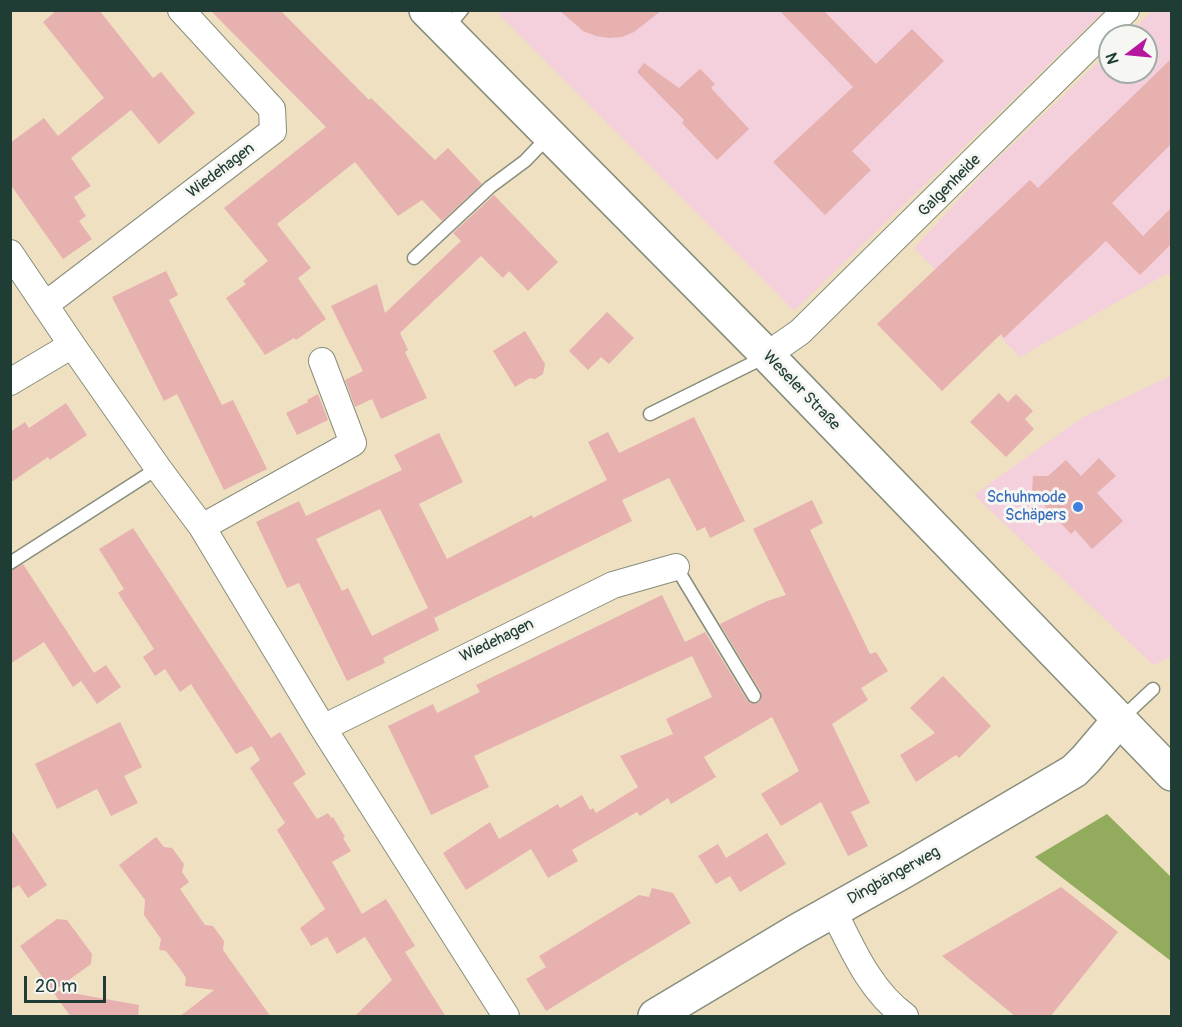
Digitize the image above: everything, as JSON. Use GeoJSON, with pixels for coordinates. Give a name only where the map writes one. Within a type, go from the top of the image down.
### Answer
{"type":"FeatureCollection","features":[{"type":"Feature","properties":{"kind":"main road","name":"Weseler Straße"},"geometry":{"type":"LineString","coordinates":[[445,17],[550,135],[767,355],[1172,774]]}},
{"type":"Feature","properties":{"kind":"main road","name":"Dingbängerweg"},"geometry":{"type":"LineString","coordinates":[[655,1017],[833,910],[1074,771],[1120,719]]}},
{"type":"Feature","properties":{"kind":"street","name":"Wiedehagen"},"geometry":{"type":"LineString","coordinates":[[45,304],[273,131],[272,109],[181,10]]}},
{"type":"Feature","properties":{"kind":"street","name":"Galgenheide"},"geometry":{"type":"LineString","coordinates":[[767,355],[800,332],[1126,10]]}},
{"type":"Feature","properties":{"kind":"street"},"geometry":{"type":"LineString","coordinates":[[10,253],[158,468],[202,527],[323,728],[506,1017]]}},
{"type":"Feature","properties":{"kind":"street"},"geometry":{"type":"LineString","coordinates":[[10,382],[72,345]]}},
{"type":"Feature","properties":{"kind":"street"},"geometry":{"type":"LineString","coordinates":[[202,527],[353,443],[322,361]]}},
{"type":"Feature","properties":{"kind":"street","name":"Wiedehagen"},"geometry":{"type":"LineString","coordinates":[[323,728],[613,585],[676,567]]}},
{"type":"Feature","properties":{"kind":"street"},"geometry":{"type":"LineString","coordinates":[[833,910],[860,964],[894,1009],[905,1017]]}},
{"type":"Feature","properties":{"kind":"lane"},"geometry":{"type":"LineString","coordinates":[[414,258],[490,187],[525,161],[550,135]]}},
{"type":"Feature","properties":{"kind":"lane"},"geometry":{"type":"LineString","coordinates":[[650,414],[767,355]]}},
{"type":"Feature","properties":{"kind":"lane"},"geometry":{"type":"LineString","coordinates":[[10,563],[158,468]]}},
{"type":"Feature","properties":{"kind":"lane"},"geometry":{"type":"LineString","coordinates":[[676,567],[754,696]]}},
{"type":"Feature","properties":{"kind":"lane"},"geometry":{"type":"LineString","coordinates":[[1120,719],[1153,689]]}},
{"type":"Feature","properties":{"kind":"shaded area"},"geometry":{"type":"Polygon","coordinates":[[[496,11],[1104,11],[794,311],[496,11]]]}},
{"type":"Feature","properties":{"kind":"shaded area"},"geometry":{"type":"Polygon","coordinates":[[[1152,11],[1171,11],[1171,278],[1168,273],[1020,357],[914,248],[988,168],[1098,63],[1098,84],[1158,84],[1158,24],[1138,24],[1152,11]]]}},
{"type":"Feature","properties":{"kind":"shaded area"},"geometry":{"type":"Polygon","coordinates":[[[1171,376],[1171,657],[1153,665],[974,495],[1083,417],[1171,376]]]}},
{"type":"Feature","properties":{"kind":"green space"},"geometry":{"type":"Polygon","coordinates":[[[1107,814],[1171,877],[1171,961],[1035,857],[1107,814]]]}},
{"type":"Feature","properties":{"kind":"building"},"geometry":{"type":"Polygon","coordinates":[[[57,10],[99,10],[153,78],[161,72],[195,113],[159,144],[131,110],[71,158],[91,186],[74,197],[86,216],[79,221],[92,239],[63,259],[10,184],[10,143],[44,118],[58,136],[104,98],[43,22],[57,10]]]}},
{"type":"Feature","properties":{"kind":"building"},"geometry":{"type":"Polygon","coordinates":[[[210,10],[280,10],[369,100],[371,98],[435,160],[448,148],[482,184],[442,221],[422,200],[398,216],[355,162],[277,224],[311,268],[298,278],[326,319],[296,340],[294,338],[265,355],[226,298],[246,284],[243,281],[268,261],[224,208],[326,127],[210,10]]]}},
{"type":"Feature","properties":{"kind":"building"},"geometry":{"type":"Polygon","coordinates":[[[559,10],[662,10],[634,32],[622,37],[609,38],[583,31],[559,10]]]}},
{"type":"Feature","properties":{"kind":"building"},"geometry":{"type":"Polygon","coordinates":[[[779,10],[823,10],[876,64],[912,29],[944,61],[852,151],[871,170],[825,215],[773,162],[853,87],[779,10]]]}},
{"type":"Feature","properties":{"kind":"building"},"geometry":{"type":"Polygon","coordinates":[[[1172,58],[1172,143],[1112,203],[1143,236],[1172,207],[1172,243],[1140,275],[1106,241],[1004,338],[1001,334],[942,391],[877,324],[1030,180],[1038,188],[1145,84],[1158,84],[1158,72],[1172,58]]]}},
{"type":"Feature","properties":{"kind":"building"},"geometry":{"type":"Polygon","coordinates":[[[644,63],[679,88],[700,69],[715,84],[711,88],[749,129],[717,160],[682,123],[684,120],[637,72],[644,63]]]}},
{"type":"Feature","properties":{"kind":"building"},"geometry":{"type":"Polygon","coordinates":[[[494,195],[558,262],[528,291],[509,271],[503,278],[481,256],[400,333],[408,350],[405,352],[427,398],[381,419],[372,399],[355,407],[345,380],[363,371],[331,306],[377,284],[385,313],[461,241],[453,233],[494,195]]]}},
{"type":"Feature","properties":{"kind":"building"},"geometry":{"type":"Polygon","coordinates":[[[166,271],[178,295],[169,300],[222,405],[233,400],[267,469],[224,490],[177,394],[164,401],[112,297],[166,271]]]}},
{"type":"Feature","properties":{"kind":"building"},"geometry":{"type":"Polygon","coordinates":[[[607,312],[634,338],[609,364],[601,357],[588,370],[569,351],[607,312]]]}},
{"type":"Feature","properties":{"kind":"building"},"geometry":{"type":"Polygon","coordinates":[[[525,331],[545,364],[543,374],[535,379],[530,378],[515,387],[493,351],[525,331]]]}},
{"type":"Feature","properties":{"kind":"building"},"geometry":{"type":"Polygon","coordinates":[[[999,393],[1008,402],[1016,394],[1033,411],[1025,419],[1034,429],[1006,457],[970,422],[999,393]]]}},
{"type":"Feature","properties":{"kind":"building"},"geometry":{"type":"Polygon","coordinates":[[[318,394],[328,420],[297,435],[286,413],[318,394]]]}},
{"type":"Feature","properties":{"kind":"building"},"geometry":{"type":"Polygon","coordinates":[[[66,403],[87,435],[50,460],[48,457],[10,483],[10,432],[25,422],[29,428],[66,403]]]}},
{"type":"Feature","properties":{"kind":"building"},"geometry":{"type":"Polygon","coordinates":[[[694,417],[745,521],[710,538],[705,527],[697,531],[669,478],[622,500],[632,521],[434,618],[439,630],[383,658],[385,663],[347,681],[299,583],[287,588],[256,522],[299,501],[306,516],[402,470],[394,455],[439,433],[463,482],[419,504],[447,559],[532,515],[533,518],[607,480],[588,442],[608,432],[619,453],[694,417]],[[380,509],[316,539],[342,591],[348,588],[372,636],[428,608],[380,509]]]}},
{"type":"Feature","properties":{"kind":"building","name":"Schuhmode Schäpers"},"geometry":{"type":"Polygon","coordinates":[[[1099,458],[1116,476],[1097,493],[1123,521],[1092,549],[1075,530],[1071,534],[1032,492],[1033,476],[1048,476],[1066,460],[1081,476],[1099,458]]]}},
{"type":"Feature","properties":{"kind":"building"},"geometry":{"type":"Polygon","coordinates":[[[812,500],[823,523],[810,530],[870,654],[876,652],[888,671],[861,688],[868,700],[832,724],[870,803],[851,812],[868,846],[848,856],[821,802],[781,826],[761,794],[799,771],[772,717],[704,757],[716,777],[671,804],[668,798],[640,816],[637,812],[572,850],[578,861],[548,878],[531,849],[466,890],[443,853],[490,822],[499,839],[558,804],[560,808],[582,795],[590,810],[593,808],[596,813],[638,787],[620,756],[673,734],[666,719],[712,697],[692,656],[474,756],[489,787],[431,815],[388,726],[433,704],[437,713],[480,692],[476,685],[662,595],[685,642],[705,632],[747,700],[751,703],[758,703],[761,699],[761,692],[720,624],[767,601],[786,595],[753,529],[812,500]]]}},
{"type":"Feature","properties":{"kind":"building"},"geometry":{"type":"Polygon","coordinates":[[[133,528],[271,738],[280,732],[306,774],[293,783],[317,819],[328,813],[345,837],[343,838],[351,851],[332,862],[362,914],[386,899],[415,946],[405,952],[446,1017],[354,1017],[392,980],[365,937],[337,954],[327,937],[311,946],[300,928],[325,909],[277,830],[285,823],[250,768],[260,760],[252,746],[236,754],[191,684],[180,692],[165,669],[155,676],[143,657],[154,649],[118,593],[124,589],[99,549],[133,528]]]}},
{"type":"Feature","properties":{"kind":"building"},"geometry":{"type":"Polygon","coordinates":[[[23,564],[94,673],[106,665],[121,687],[97,704],[81,681],[73,687],[44,642],[10,664],[10,571],[23,564]]]}},
{"type":"Feature","properties":{"kind":"building"},"geometry":{"type":"Polygon","coordinates":[[[943,676],[991,726],[959,758],[956,755],[916,782],[900,755],[935,733],[910,708],[943,676]]]}},
{"type":"Feature","properties":{"kind":"building"},"geometry":{"type":"Polygon","coordinates":[[[120,722],[142,767],[124,776],[138,803],[111,816],[97,789],[57,809],[35,764],[120,722]]]}},
{"type":"Feature","properties":{"kind":"building"},"geometry":{"type":"Polygon","coordinates":[[[10,828],[47,885],[28,898],[19,885],[10,890],[10,828]]]}},
{"type":"Feature","properties":{"kind":"building"},"geometry":{"type":"Polygon","coordinates":[[[767,833],[786,864],[740,892],[730,876],[716,884],[698,856],[718,844],[726,858],[767,833]]]}},
{"type":"Feature","properties":{"kind":"building"},"geometry":{"type":"Polygon","coordinates":[[[156,837],[164,847],[172,848],[184,864],[182,872],[189,882],[180,889],[205,925],[213,926],[224,941],[223,950],[271,1017],[179,1017],[214,990],[185,986],[186,978],[180,969],[166,951],[159,950],[161,939],[144,915],[145,900],[119,865],[156,837]]]}},
{"type":"Feature","properties":{"kind":"building"},"geometry":{"type":"Polygon","coordinates":[[[1061,887],[1118,932],[1050,1017],[1016,1017],[942,956],[1061,887]]]}},
{"type":"Feature","properties":{"kind":"building"},"geometry":{"type":"Polygon","coordinates":[[[652,888],[673,893],[691,923],[546,1011],[526,979],[546,967],[539,956],[639,895],[649,897],[652,888]]]}},
{"type":"Feature","properties":{"kind":"building"},"geometry":{"type":"Polygon","coordinates":[[[57,919],[67,920],[92,954],[91,964],[55,990],[139,1005],[138,1017],[71,1017],[20,946],[57,919]]]}},
{"type":"Feature","properties":{"kind":"place","name":"Schuhmode Schäpers"},"geometry":{"type":"Point","coordinates":[1078,507]}}]}
